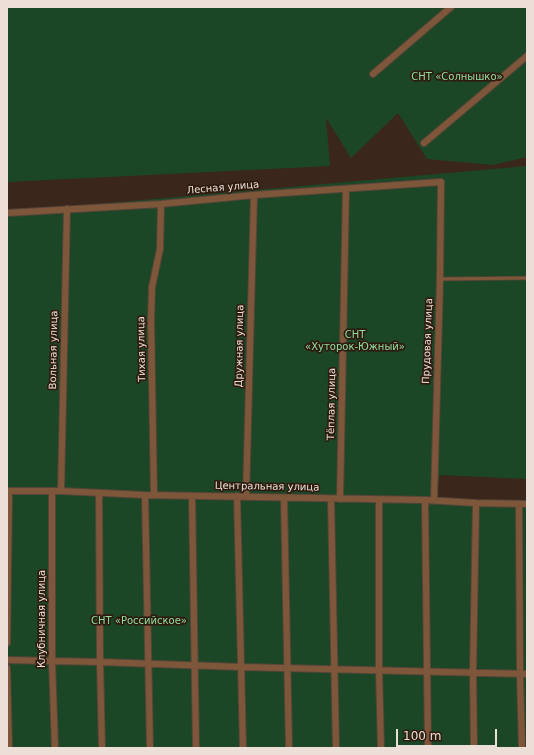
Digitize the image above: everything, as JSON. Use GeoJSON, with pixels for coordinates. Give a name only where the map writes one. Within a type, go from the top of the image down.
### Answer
{"type":"FeatureCollection","features":[{"type":"Feature","properties":{"kind":"street"},"geometry":{"type":"LineString","coordinates":[[373,74],[451,7]]}},
{"type":"Feature","properties":{"kind":"street"},"geometry":{"type":"LineString","coordinates":[[424,143],[527,56]]}},
{"type":"Feature","properties":{"kind":"street","name":"Лесная улица"},"geometry":{"type":"LineString","coordinates":[[7,213],[161,204],[254,195],[441,182]]}},
{"type":"Feature","properties":{"kind":"street","name":"Прудовая улица"},"geometry":{"type":"LineString","coordinates":[[434,500],[441,182]]}},
{"type":"Feature","properties":{"kind":"street","name":"Тёплая улица"},"geometry":{"type":"LineString","coordinates":[[340,499],[346,189]]}},
{"type":"Feature","properties":{"kind":"street","name":"Дружная улица"},"geometry":{"type":"LineString","coordinates":[[246,497],[254,195]]}},
{"type":"Feature","properties":{"kind":"street","name":"Тихая улица"},"geometry":{"type":"LineString","coordinates":[[154,495],[152,287],[160,249],[161,204]]}},
{"type":"Feature","properties":{"kind":"street","name":"Вольная улица"},"geometry":{"type":"LineString","coordinates":[[61,491],[67,209]]}},
{"type":"Feature","properties":{"kind":"street"},"geometry":{"type":"LineString","coordinates":[[7,643],[8,491]]}},
{"type":"Feature","properties":{"kind":"street","name":"Центральная улица"},"geometry":{"type":"LineString","coordinates":[[8,491],[434,500],[527,504]]}},
{"type":"Feature","properties":{"kind":"street","name":"Клубничная улица"},"geometry":{"type":"LineString","coordinates":[[52,491],[52,661],[55,748]]}},
{"type":"Feature","properties":{"kind":"street"},"geometry":{"type":"LineString","coordinates":[[100,493],[100,662],[102,748]]}},
{"type":"Feature","properties":{"kind":"street"},"geometry":{"type":"LineString","coordinates":[[145,495],[147,664],[150,748]]}},
{"type":"Feature","properties":{"kind":"street"},"geometry":{"type":"LineString","coordinates":[[192,496],[196,748]]}},
{"type":"Feature","properties":{"kind":"street"},"geometry":{"type":"LineString","coordinates":[[237,496],[243,748]]}},
{"type":"Feature","properties":{"kind":"street"},"geometry":{"type":"LineString","coordinates":[[284,498],[289,748]]}},
{"type":"Feature","properties":{"kind":"street"},"geometry":{"type":"LineString","coordinates":[[331,499],[336,748]]}},
{"type":"Feature","properties":{"kind":"street"},"geometry":{"type":"LineString","coordinates":[[379,500],[379,670],[382,748]]}},
{"type":"Feature","properties":{"kind":"street"},"geometry":{"type":"LineString","coordinates":[[425,500],[428,748]]}},
{"type":"Feature","properties":{"kind":"street"},"geometry":{"type":"LineString","coordinates":[[474,748],[473,673],[476,503]]}},
{"type":"Feature","properties":{"kind":"street"},"geometry":{"type":"LineString","coordinates":[[519,504],[522,748]]}},
{"type":"Feature","properties":{"kind":"street"},"geometry":{"type":"LineString","coordinates":[[7,660],[527,674]]}},
{"type":"Feature","properties":{"kind":"street"},"geometry":{"type":"LineString","coordinates":[[7,668],[9,748]]}},
{"type":"Feature","properties":{"kind":"lane"},"geometry":{"type":"LineString","coordinates":[[440,279],[527,278]]}},
{"type":"Feature","properties":{"kind":"green space","name":"СНТ «Солнышко»"},"geometry":{"type":"Polygon","coordinates":[[[7,7],[527,7],[527,157],[493,165],[427,159],[398,113],[351,158],[326,118],[330,166],[7,182],[7,7]]]}},
{"type":"Feature","properties":{"kind":"green space"},"geometry":{"type":"Polygon","coordinates":[[[527,166],[527,479],[440,475],[434,500],[527,504],[527,748],[7,748],[7,212],[527,166]]]}},
{"type":"Feature","properties":{"kind":"park label","name":"СНТ «Хуторок-Южный»"},"geometry":{"type":"Point","coordinates":[355,340]}},
{"type":"Feature","properties":{"kind":"park label","name":"СНТ «Российское»"},"geometry":{"type":"Point","coordinates":[139,621]}}]}
